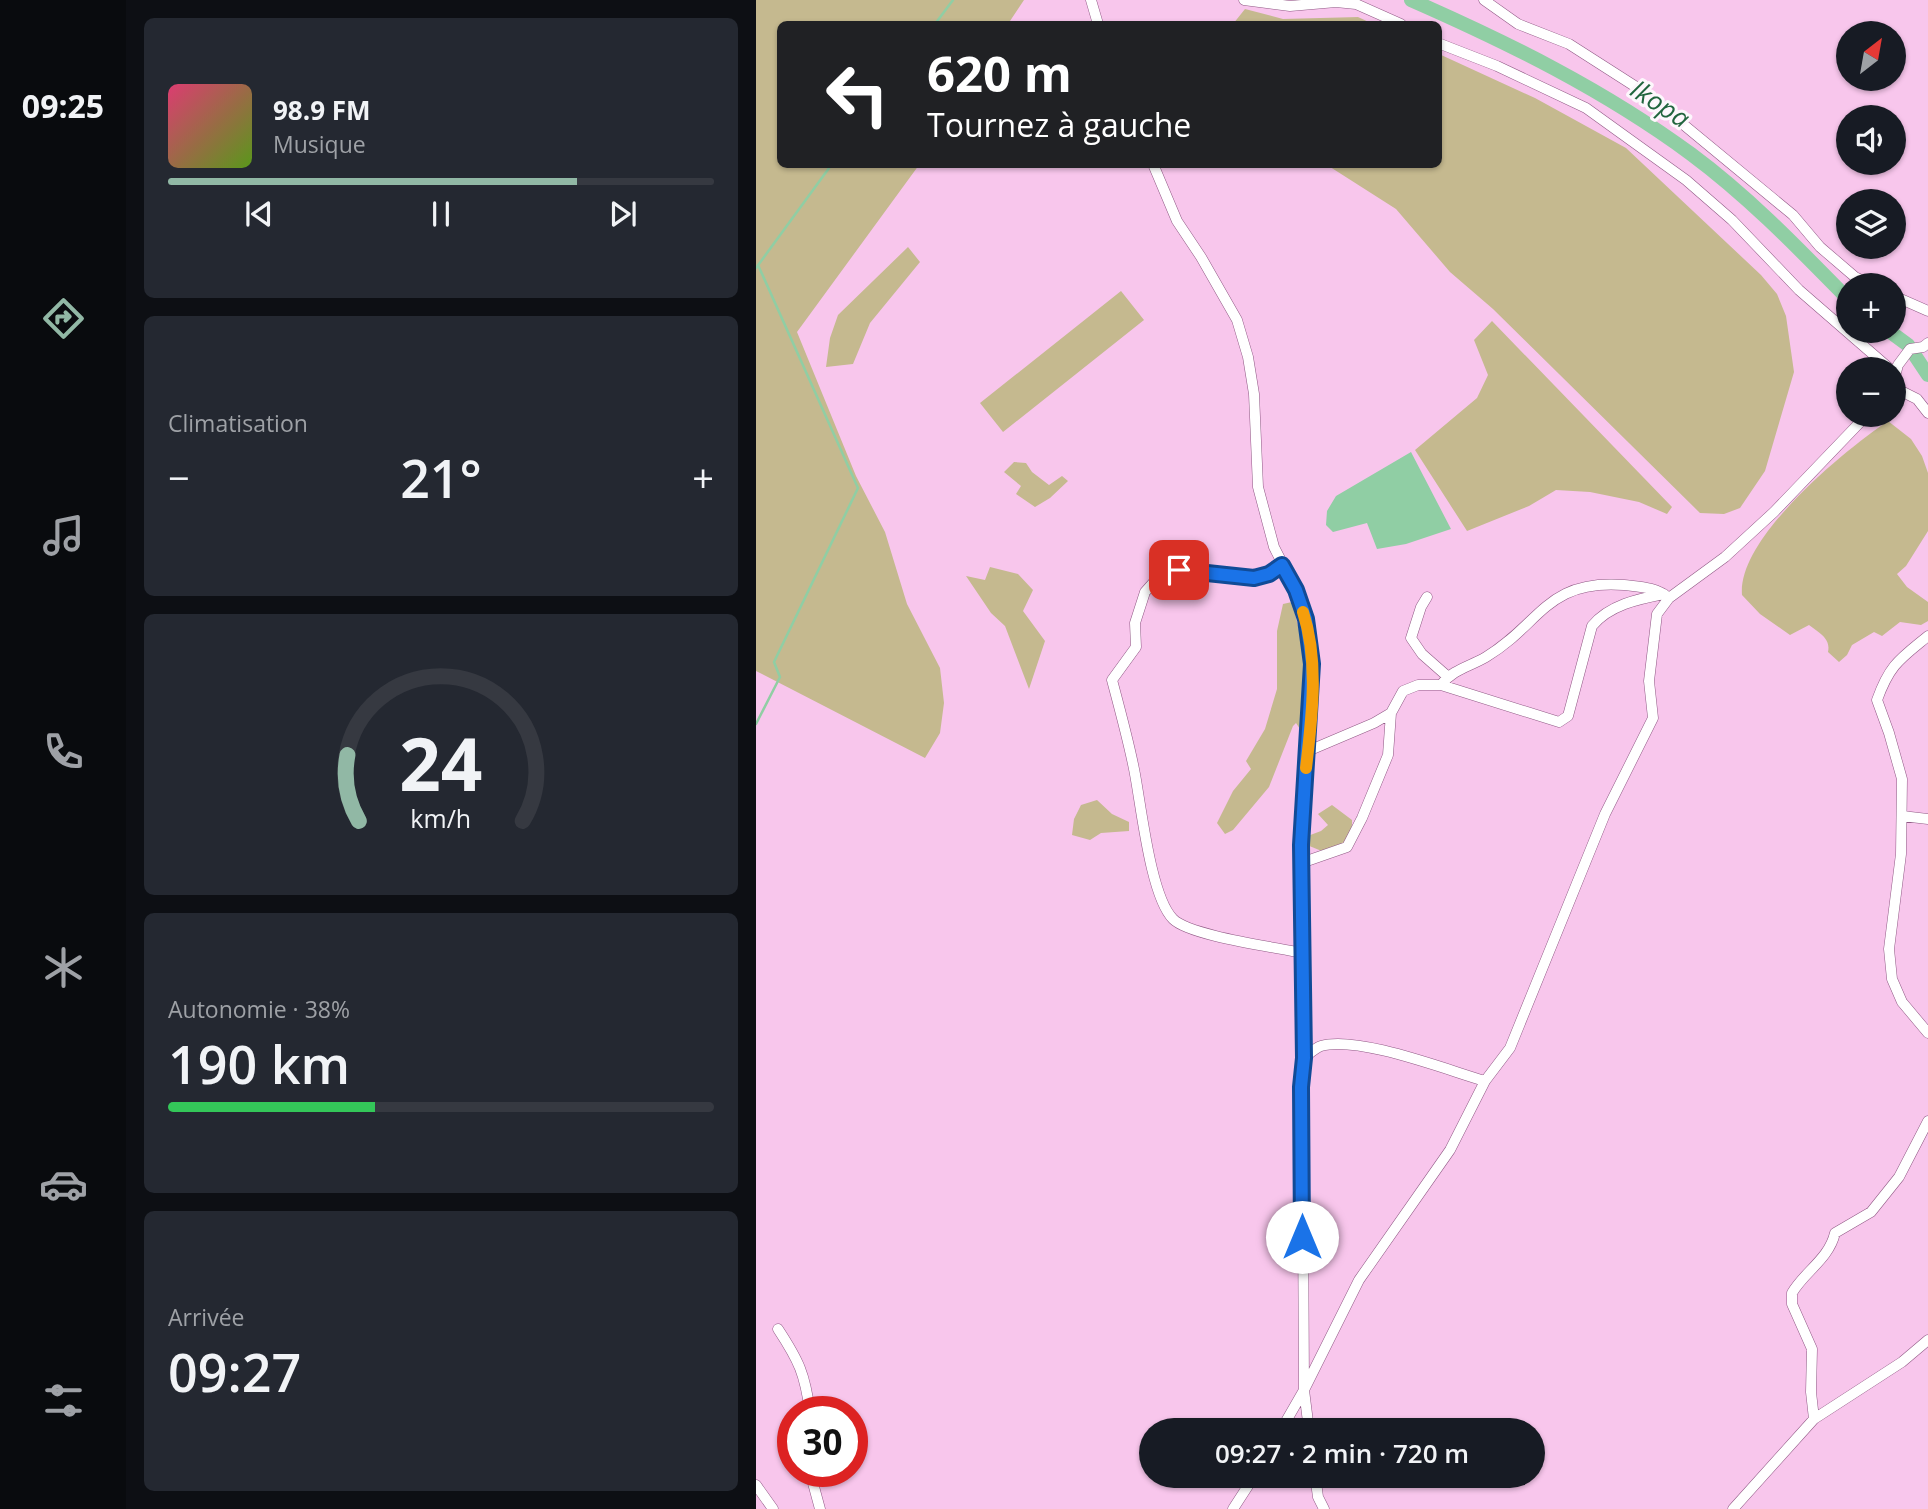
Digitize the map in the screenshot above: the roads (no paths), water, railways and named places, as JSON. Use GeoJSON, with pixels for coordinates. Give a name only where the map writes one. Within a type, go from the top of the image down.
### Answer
{"type":"FeatureCollection","features":[{"type":"Feature","properties":{"kind":"street"},"geometry":{"type":"LineString","coordinates":[[1091,0],[1097,21]]}},
{"type":"Feature","properties":{"kind":"street"},"geometry":{"type":"LineString","coordinates":[[1244,0],[1290,6],[1336,2],[1356,4],[1394,21]]}},
{"type":"Feature","properties":{"kind":"street"},"geometry":{"type":"LineString","coordinates":[[1483,0],[1518,24],[1569,44],[1644,92],[1793,215],[1820,247],[1850,273]]}},
{"type":"Feature","properties":{"kind":"street"},"geometry":{"type":"LineString","coordinates":[[1442,45],[1535,83],[1586,108],[1686,180],[1732,220],[1799,290],[1873,357]]}},
{"type":"Feature","properties":{"kind":"street"},"geometry":{"type":"LineString","coordinates":[[1155,168],[1177,221],[1237,320],[1248,357],[1254,394],[1258,487],[1274,547],[1296,590],[1306,619],[1312,664],[1301,863],[1304,1390],[1308,1418]]}},
{"type":"Feature","properties":{"kind":"street"},"geometry":{"type":"LineString","coordinates":[[1906,301],[1928,311]]}},
{"type":"Feature","properties":{"kind":"street"},"geometry":{"type":"LineString","coordinates":[[1904,357],[1910,349],[1923,348],[1928,343]]}},
{"type":"Feature","properties":{"kind":"street"},"geometry":{"type":"LineString","coordinates":[[1906,394],[1917,399],[1928,413]]}},
{"type":"Feature","properties":{"kind":"street"},"geometry":{"type":"LineString","coordinates":[[1288,1418],[1359,1280],[1450,1150],[1486,1082],[1510,1048],[1605,814],[1653,718],[1649,681],[1657,614],[1667,596],[1725,557],[1855,427]]}},
{"type":"Feature","properties":{"kind":"street"},"geometry":{"type":"LineString","coordinates":[[1282,565],[1269,574],[1254,578],[1179,570],[1161,574],[1146,592],[1135,623],[1136,647],[1112,680],[1129,743],[1151,860],[1162,902],[1173,919],[1190,928],[1214,935],[1302,953]]}},
{"type":"Feature","properties":{"kind":"street"},"geometry":{"type":"LineString","coordinates":[[1301,863],[1346,847],[1362,818],[1388,755],[1391,713],[1403,691],[1418,685],[1444,681],[1485,657],[1558,596],[1583,587],[1645,587],[1660,590],[1667,596]]}},
{"type":"Feature","properties":{"kind":"street"},"geometry":{"type":"LineString","coordinates":[[1427,597],[1411,638],[1444,681],[1559,722],[1568,716],[1592,626],[1600,616],[1636,599],[1667,596]]}},
{"type":"Feature","properties":{"kind":"street"},"geometry":{"type":"LineString","coordinates":[[1928,636],[1894,663],[1877,700],[1902,779],[1901,854],[1889,949],[1892,979],[1902,1002],[1928,1034]]}},
{"type":"Feature","properties":{"kind":"street"},"geometry":{"type":"LineString","coordinates":[[1308,751],[1391,713]]}},
{"type":"Feature","properties":{"kind":"street"},"geometry":{"type":"LineString","coordinates":[[1902,816],[1928,819]]}},
{"type":"Feature","properties":{"kind":"street"},"geometry":{"type":"LineString","coordinates":[[1304,1058],[1318,1046],[1335,1043],[1358,1044],[1486,1082]]}},
{"type":"Feature","properties":{"kind":"street"},"geometry":{"type":"LineString","coordinates":[[1814,1419],[1811,1392],[1812,1349],[1792,1304],[1792,1293],[1821,1260],[1835,1233],[1871,1212],[1899,1177],[1928,1121]]}},
{"type":"Feature","properties":{"kind":"street"},"geometry":{"type":"LineString","coordinates":[[778,1329],[804,1373],[808,1396]]}},
{"type":"Feature","properties":{"kind":"street"},"geometry":{"type":"LineString","coordinates":[[1734,1509],[1814,1419],[1902,1362],[1928,1340]]}},
{"type":"Feature","properties":{"kind":"street"},"geometry":{"type":"LineString","coordinates":[[756,1485],[773,1509]]}},
{"type":"Feature","properties":{"kind":"street"},"geometry":{"type":"LineString","coordinates":[[814,1487],[820,1509]]}},
{"type":"Feature","properties":{"kind":"street"},"geometry":{"type":"LineString","coordinates":[[1233,1509],[1247,1488]]}},
{"type":"Feature","properties":{"kind":"street"},"geometry":{"type":"LineString","coordinates":[[1317,1488],[1324,1509]]}},
{"type":"Feature","properties":{"kind":"waterway"},"geometry":{"type":"LineString","coordinates":[[937,21],[953,0]]}},
{"type":"Feature","properties":{"kind":"waterway","name":"Ikopa"},"geometry":{"type":"LineString","coordinates":[[1411,0],[1555,69],[1658,131],[1712,170],[1753,205],[1836,287]]}},
{"type":"Feature","properties":{"kind":"waterway"},"geometry":{"type":"LineString","coordinates":[[756,268],[829,168]]}},
{"type":"Feature","properties":{"kind":"waterway"},"geometry":{"type":"LineString","coordinates":[[756,724],[780,677],[774,662],[858,488],[758,265]]}},
{"type":"Feature","properties":{"kind":"waterway","name":"Ikopa"},"geometry":{"type":"LineString","coordinates":[[1905,343],[1928,375]]}}]}
